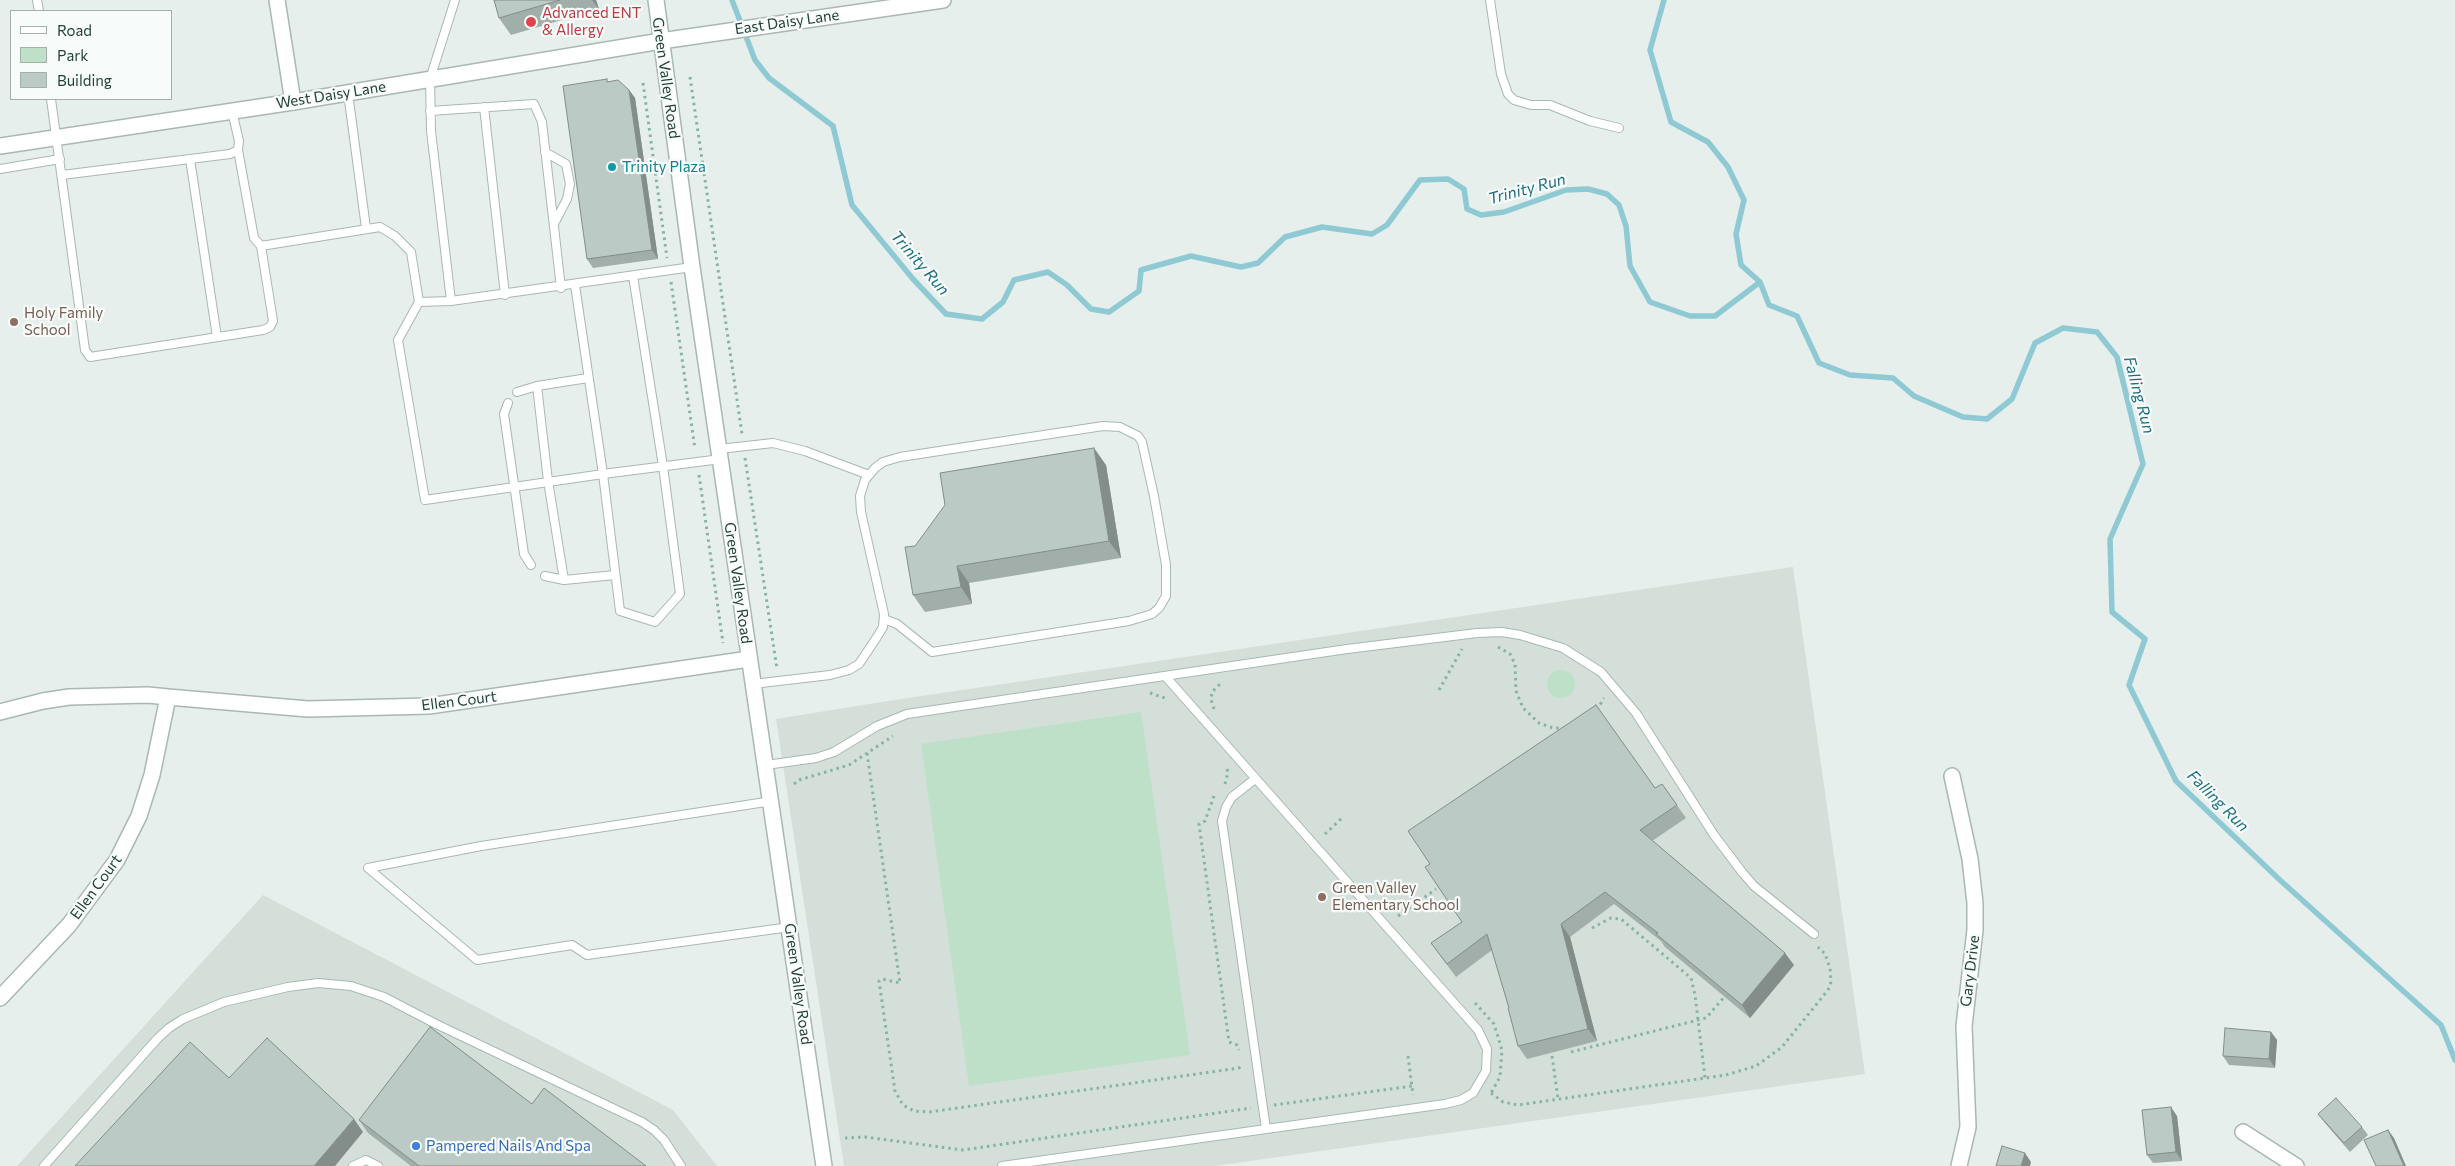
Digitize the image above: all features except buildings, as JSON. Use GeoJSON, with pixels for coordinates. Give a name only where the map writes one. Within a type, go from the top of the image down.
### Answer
{"type":"FeatureCollection","features":[{"type":"Feature","properties":{"kind":"street"},"geometry":{"type":"LineString","coordinates":[[277,0],[293,102]]}},
{"type":"Feature","properties":{"kind":"street","name":"Green Valley Road"},"geometry":{"type":"LineString","coordinates":[[656,0],[692,268],[749,659],[772,801],[824,1166]]}},
{"type":"Feature","properties":{"kind":"street","name":"East Daisy Lane"},"geometry":{"type":"LineString","coordinates":[[661,41],[943,0]]}},
{"type":"Feature","properties":{"kind":"street","name":"West Daisy Lane"},"geometry":{"type":"LineString","coordinates":[[0,146],[293,102],[661,41]]}},
{"type":"Feature","properties":{"kind":"street","name":"Ellen Court"},"geometry":{"type":"LineString","coordinates":[[0,712],[43,701],[69,697],[148,695],[308,709],[429,706],[749,659]]}},
{"type":"Feature","properties":{"kind":"street","name":"Ellen Court"},"geometry":{"type":"LineString","coordinates":[[0,998],[69,925],[103,882],[122,853],[139,816],[152,775],[168,697]]}},
{"type":"Feature","properties":{"kind":"street","name":"Gary Drive"},"geometry":{"type":"LineString","coordinates":[[1952,776],[1970,859],[1976,903],[1975,930],[1964,1026],[1968,1127],[1960,1166]]}},
{"type":"Feature","properties":{"kind":"street"},"geometry":{"type":"LineString","coordinates":[[2243,1132],[2296,1166]]}},
{"type":"Feature","properties":{"kind":"lane"},"geometry":{"type":"LineString","coordinates":[[451,301],[430,111],[430,79],[455,0]]}},
{"type":"Feature","properties":{"kind":"lane"},"geometry":{"type":"LineString","coordinates":[[1490,0],[1501,74],[1508,94],[1514,100],[1531,105],[1550,105],[1590,121],[1619,128]]}},
{"type":"Feature","properties":{"kind":"lane"},"geometry":{"type":"LineString","coordinates":[[348,93],[366,228]]}},
{"type":"Feature","properties":{"kind":"lane"},"geometry":{"type":"LineString","coordinates":[[51,100],[85,350],[90,357],[263,330],[270,327],[273,321],[261,246],[254,238],[238,150],[239,141],[232,111]]}},
{"type":"Feature","properties":{"kind":"lane"},"geometry":{"type":"LineString","coordinates":[[430,111],[534,104],[542,122],[562,288]]}},
{"type":"Feature","properties":{"kind":"lane"},"geometry":{"type":"LineString","coordinates":[[484,107],[505,295]]}},
{"type":"Feature","properties":{"kind":"lane"},"geometry":{"type":"LineString","coordinates":[[62,175],[230,154],[238,150]]}},
{"type":"Feature","properties":{"kind":"lane"},"geometry":{"type":"LineString","coordinates":[[545,152],[566,164],[570,184],[567,199],[554,224]]}},
{"type":"Feature","properties":{"kind":"lane"},"geometry":{"type":"LineString","coordinates":[[0,169],[60,159]]}},
{"type":"Feature","properties":{"kind":"lane"},"geometry":{"type":"LineString","coordinates":[[190,159],[217,337]]}},
{"type":"Feature","properties":{"kind":"lane"},"geometry":{"type":"LineString","coordinates":[[261,246],[380,227],[395,236],[411,252],[419,302],[398,340],[425,500],[548,481],[697,462],[743,446],[773,443],[805,451],[869,475]]}},
{"type":"Feature","properties":{"kind":"lane"},"geometry":{"type":"LineString","coordinates":[[419,302],[451,301],[562,288],[692,268]]}},
{"type":"Feature","properties":{"kind":"lane"},"geometry":{"type":"LineString","coordinates":[[575,285],[603,474],[620,611],[655,622],[680,594],[663,466],[633,276]]}},
{"type":"Feature","properties":{"kind":"lane"},"geometry":{"type":"LineString","coordinates":[[517,392],[536,386],[588,378]]}},
{"type":"Feature","properties":{"kind":"lane"},"geometry":{"type":"LineString","coordinates":[[536,386],[548,481],[564,580]]}},
{"type":"Feature","properties":{"kind":"lane"},"geometry":{"type":"LineString","coordinates":[[508,403],[504,414],[516,486],[524,554],[531,565]]}},
{"type":"Feature","properties":{"kind":"lane"},"geometry":{"type":"LineString","coordinates":[[753,684],[778,682],[849,670],[859,664],[883,627],[884,619],[860,504],[862,488],[869,475],[883,462],[900,456],[1093,427],[1120,427],[1133,432],[1142,442],[1166,564],[1167,587],[1163,602],[1152,614],[1130,621],[932,652],[891,620],[884,619]]}},
{"type":"Feature","properties":{"kind":"lane"},"geometry":{"type":"LineString","coordinates":[[545,576],[564,580],[615,575]]}},
{"type":"Feature","properties":{"kind":"lane"},"geometry":{"type":"LineString","coordinates":[[766,766],[816,758],[834,752],[877,726],[907,714],[1347,649],[1477,633],[1502,632],[1520,634],[1563,648],[1601,672],[1636,713],[1714,835],[1742,872],[1754,886],[1814,934]]}},
{"type":"Feature","properties":{"kind":"lane"},"geometry":{"type":"LineString","coordinates":[[1002,1166],[1453,1102],[1473,1093],[1486,1072],[1488,1056],[1484,1040],[1478,1030],[1166,677]]}},
{"type":"Feature","properties":{"kind":"lane"},"geometry":{"type":"LineString","coordinates":[[1255,779],[1232,797],[1226,807],[1222,821],[1266,1129]]}},
{"type":"Feature","properties":{"kind":"lane"},"geometry":{"type":"LineString","coordinates":[[772,801],[481,846],[368,868],[477,960],[572,945],[587,955],[790,928]]}},
{"type":"Feature","properties":{"kind":"lane"},"geometry":{"type":"LineString","coordinates":[[44,1166],[168,1028],[183,1019],[224,1002],[288,987],[318,983],[351,986],[384,997],[436,1024],[642,1122],[659,1135],[680,1166]]}},
{"type":"Feature","properties":{"kind":"lane"},"geometry":{"type":"LineString","coordinates":[[353,1166],[366,1160],[378,1166]]}},
{"type":"Feature","properties":{"kind":"path"},"geometry":{"type":"LineString","coordinates":[[690,76],[778,682]]}},
{"type":"Feature","properties":{"kind":"path"},"geometry":{"type":"LineString","coordinates":[[643,83],[723,643]]}},
{"type":"Feature","properties":{"kind":"path"},"geometry":{"type":"LineString","coordinates":[[1492,646],[1504,649],[1514,661],[1517,696],[1526,712],[1546,726],[1571,727]]}},
{"type":"Feature","properties":{"kind":"path"},"geometry":{"type":"LineString","coordinates":[[1439,690],[1463,647],[1454,648]]}},
{"type":"Feature","properties":{"kind":"path"},"geometry":{"type":"LineString","coordinates":[[1217,713],[1212,702],[1212,692],[1219,684],[1229,680]]}},
{"type":"Feature","properties":{"kind":"path"},"geometry":{"type":"LineString","coordinates":[[1144,693],[1158,695],[1168,702]]}},
{"type":"Feature","properties":{"kind":"path"},"geometry":{"type":"LineString","coordinates":[[1595,713],[1604,698]]}},
{"type":"Feature","properties":{"kind":"path"},"geometry":{"type":"LineString","coordinates":[[794,784],[799,780],[849,765],[898,734]]}},
{"type":"Feature","properties":{"kind":"path"},"geometry":{"type":"LineString","coordinates":[[867,753],[900,984],[879,981],[895,1091],[903,1105],[914,1111],[929,1112],[1239,1068],[1241,1061]]}},
{"type":"Feature","properties":{"kind":"path"},"geometry":{"type":"LineString","coordinates":[[1220,790],[1227,776],[1226,767],[1222,761]]}},
{"type":"Feature","properties":{"kind":"path"},"geometry":{"type":"LineString","coordinates":[[1217,794],[1211,801],[1205,821],[1199,824],[1229,1042],[1238,1046],[1240,1055]]}},
{"type":"Feature","properties":{"kind":"path"},"geometry":{"type":"LineString","coordinates":[[1325,834],[1342,818]]}},
{"type":"Feature","properties":{"kind":"path"},"geometry":{"type":"LineString","coordinates":[[1318,827],[1330,841]]}},
{"type":"Feature","properties":{"kind":"path"},"geometry":{"type":"LineString","coordinates":[[1398,916],[1436,889]]}},
{"type":"Feature","properties":{"kind":"path"},"geometry":{"type":"LineString","coordinates":[[1392,910],[1404,923]]}},
{"type":"Feature","properties":{"kind":"path"},"geometry":{"type":"LineString","coordinates":[[1592,928],[1608,919],[1622,919],[1688,975],[1694,986],[1705,1078]]}},
{"type":"Feature","properties":{"kind":"path"},"geometry":{"type":"LineString","coordinates":[[1491,1093],[1503,1102],[1514,1105],[1705,1078],[1751,1068],[1770,1058],[1782,1046],[1830,986],[1828,963],[1818,947]]}},
{"type":"Feature","properties":{"kind":"path"},"geometry":{"type":"LineString","coordinates":[[1572,1052],[1706,1018],[1726,994]]}},
{"type":"Feature","properties":{"kind":"path"},"geometry":{"type":"LineString","coordinates":[[1472,999],[1494,1024],[1501,1044],[1503,1058],[1500,1078],[1487,1097]]}},
{"type":"Feature","properties":{"kind":"path"},"geometry":{"type":"LineString","coordinates":[[1408,1056],[1415,1108]]}},
{"type":"Feature","properties":{"kind":"path"},"geometry":{"type":"LineString","coordinates":[[1552,1056],[1558,1099]]}},
{"type":"Feature","properties":{"kind":"path"},"geometry":{"type":"LineString","coordinates":[[845,1138],[865,1137],[963,1150],[1412,1086]]}},
{"type":"Feature","properties":{"kind":"shaded area","name":"Green Valley Elementary School"},"geometry":{"type":"Polygon","coordinates":[[[1793,567],[1865,1074],[1215,1166],[844,1166],[776,719],[1793,567]]]}},
{"type":"Feature","properties":{"kind":"shaded area"},"geometry":{"type":"Polygon","coordinates":[[[263,895],[673,1110],[717,1166],[17,1166],[263,895]]]}},
{"type":"Feature","properties":{"kind":"green space"},"geometry":{"type":"Polygon","coordinates":[[[1561,670],[1571,674],[1575,684],[1571,694],[1561,698],[1551,694],[1547,684],[1551,674],[1561,670]]]}},
{"type":"Feature","properties":{"kind":"green space"},"geometry":{"type":"Polygon","coordinates":[[[1141,712],[1190,1055],[969,1086],[921,744],[1141,712]]]}},
{"type":"Feature","properties":{"kind":"waterway","name":"Trinity Run"},"geometry":{"type":"LineString","coordinates":[[732,0],[755,60],[769,78],[833,126],[852,205],[913,279],[946,314],[982,319],[1003,302],[1014,280],[1048,272],[1067,285],[1091,309],[1109,312],[1139,291],[1141,270],[1191,256],[1241,267],[1258,263],[1285,237],[1322,227],[1372,234],[1387,225],[1420,180],[1448,179],[1464,189],[1467,209],[1481,215],[1504,212],[1566,190],[1588,189],[1607,194],[1619,205],[1626,226],[1630,266],[1650,302],[1690,316],[1715,316],[1760,282]]}},
{"type":"Feature","properties":{"kind":"waterway","name":"Falling Run"},"geometry":{"type":"LineString","coordinates":[[1664,0],[1650,50],[1671,122],[1708,142],[1728,167],[1744,200],[1736,234],[1741,265],[1760,282],[1769,305],[1797,316],[1819,363],[1850,375],[1893,378],[1914,396],[1963,417],[1987,419],[2012,399],[2035,343],[2063,328],[2097,332],[2117,357],[2143,464],[2110,539],[2112,612],[2145,639],[2129,685],[2176,781],[2281,881],[2441,1025],[2455,1060]]}},
{"type":"Feature","properties":{"kind":"place","name":"Advanced ENT & Allergy"},"geometry":{"type":"Point","coordinates":[531,22]}},
{"type":"Feature","properties":{"kind":"place","name":"Trinity Plaza"},"geometry":{"type":"Point","coordinates":[612,167]}},
{"type":"Feature","properties":{"kind":"place","name":"Holy Family School"},"geometry":{"type":"Point","coordinates":[14,322]}},
{"type":"Feature","properties":{"kind":"place","name":"Green Valley Elementary School"},"geometry":{"type":"Point","coordinates":[1322,897]}},
{"type":"Feature","properties":{"kind":"place","name":"Pampered Nails And Spa"},"geometry":{"type":"Point","coordinates":[416,1146]}}]}
